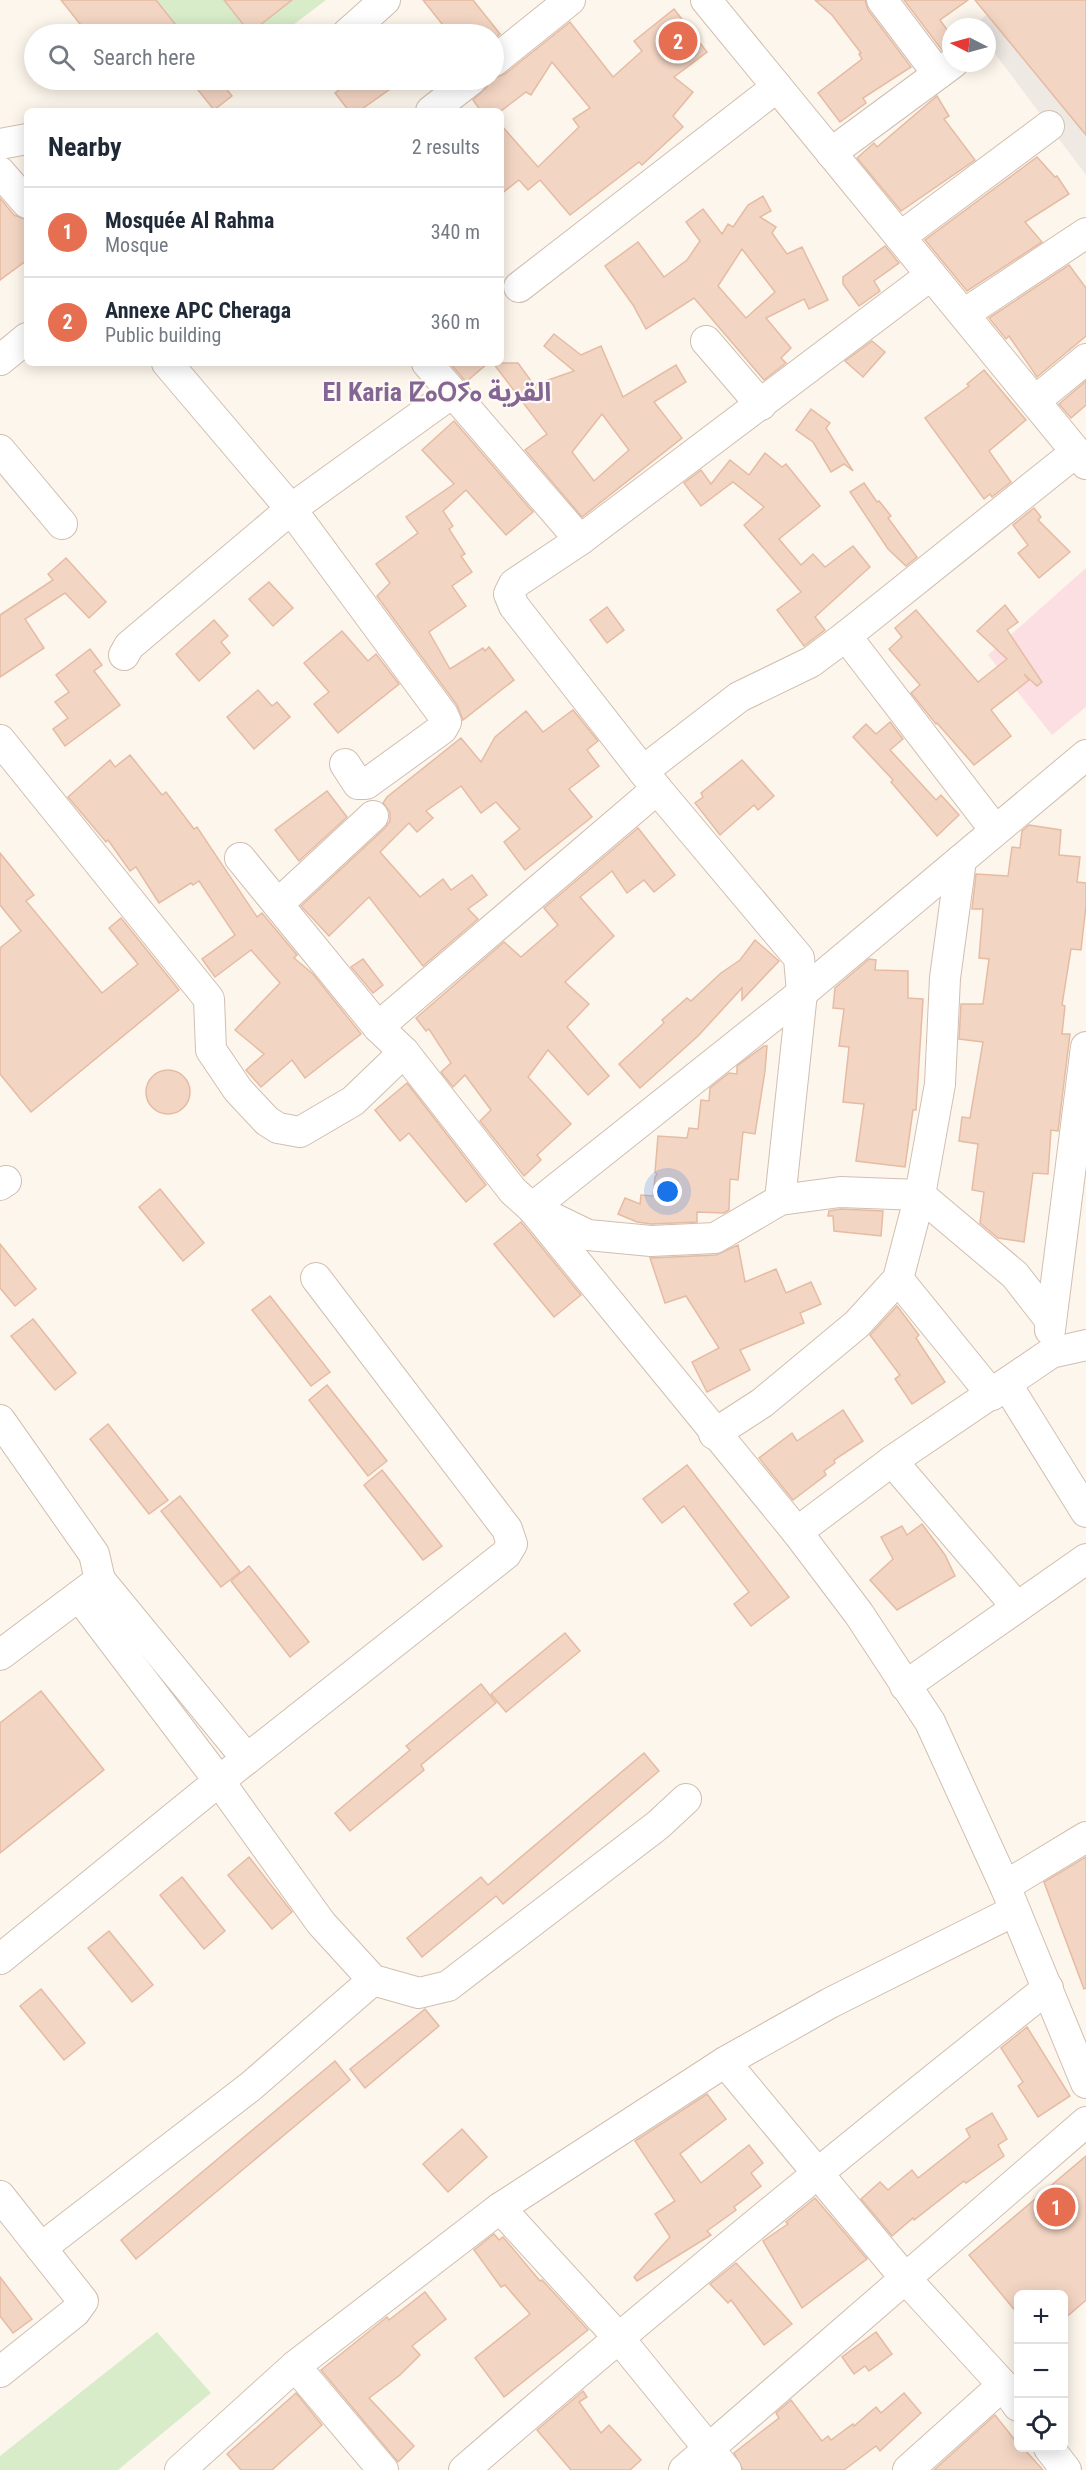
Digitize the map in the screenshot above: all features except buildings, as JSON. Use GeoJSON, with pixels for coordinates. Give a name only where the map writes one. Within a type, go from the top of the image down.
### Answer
{"type":"FeatureCollection","features":[{"type":"Feature","properties":{"kind":"street"},"geometry":{"type":"LineString","coordinates":[[357,24],[385,0]]}},
{"type":"Feature","properties":{"kind":"street"},"geometry":{"type":"LineString","coordinates":[[504,53],[570,0]]}},
{"type":"Feature","properties":{"kind":"street"},"geometry":{"type":"LineString","coordinates":[[378,1027],[739,696],[811,662],[1081,458],[706,0]]}},
{"type":"Feature","properties":{"kind":"street"},"geometry":{"type":"LineString","coordinates":[[882,0],[942,65]]}},
{"type":"Feature","properties":{"kind":"street"},"geometry":{"type":"LineString","coordinates":[[831,153],[942,72]]}},
{"type":"Feature","properties":{"kind":"street"},"geometry":{"type":"LineString","coordinates":[[519,287],[777,87]]}},
{"type":"Feature","properties":{"kind":"street"},"geometry":{"type":"LineString","coordinates":[[435,108],[458,90]]}},
{"type":"Feature","properties":{"kind":"street"},"geometry":{"type":"LineString","coordinates":[[900,237],[1049,126]]}},
{"type":"Feature","properties":{"kind":"street"},"geometry":{"type":"LineString","coordinates":[[0,144],[24,140]]}},
{"type":"Feature","properties":{"kind":"street"},"geometry":{"type":"LineString","coordinates":[[0,172],[24,200]]}},
{"type":"Feature","properties":{"kind":"street"},"geometry":{"type":"LineString","coordinates":[[964,314],[1086,233]]}},
{"type":"Feature","properties":{"kind":"street"},"geometry":{"type":"LineString","coordinates":[[780,1200],[802,993],[799,958],[650,780],[514,606],[509,594],[514,584],[580,540],[931,275]]}},
{"type":"Feature","properties":{"kind":"street"},"geometry":{"type":"LineString","coordinates":[[0,360],[24,340]]}},
{"type":"Feature","properties":{"kind":"street"},"geometry":{"type":"LineString","coordinates":[[706,341],[761,405]]}},
{"type":"Feature","properties":{"kind":"street"},"geometry":{"type":"LineString","coordinates":[[1035,402],[1086,359]]}},
{"type":"Feature","properties":{"kind":"street"},"geometry":{"type":"LineString","coordinates":[[171,366],[291,509],[443,715],[446,722],[442,729],[362,786],[345,764]]}},
{"type":"Feature","properties":{"kind":"street"},"geometry":{"type":"LineString","coordinates":[[430,366],[580,540]]}},
{"type":"Feature","properties":{"kind":"street"},"geometry":{"type":"LineString","coordinates":[[124,655],[129,646],[291,509],[452,393]]}},
{"type":"Feature","properties":{"kind":"street"},"geometry":{"type":"LineString","coordinates":[[0,450],[62,524]]}},
{"type":"Feature","properties":{"kind":"street"},"geometry":{"type":"LineString","coordinates":[[846,636],[995,830]]}},
{"type":"Feature","properties":{"kind":"street"},"geometry":{"type":"LineString","coordinates":[[1,743],[209,999],[211,1050],[238,1090],[267,1121],[278,1128],[300,1132],[352,1101],[404,1052]]}},
{"type":"Feature","properties":{"kind":"street"},"geometry":{"type":"LineString","coordinates":[[532,1208],[802,993],[1086,755]]}},
{"type":"Feature","properties":{"kind":"street"},"geometry":{"type":"LineString","coordinates":[[278,904],[374,816]]}},
{"type":"Feature","properties":{"kind":"street"},"geometry":{"type":"LineString","coordinates":[[240,858],[378,1027],[404,1052],[513,1191],[532,1208],[714,1434],[797,1532],[859,1614],[930,1722],[1048,1988],[1075,2021],[1086,2083]]}},
{"type":"Feature","properties":{"kind":"street"},"geometry":{"type":"LineString","coordinates":[[714,1434],[762,1403],[857,1324],[898,1279],[920,1195],[940,1084],[945,978],[961,860]]}},
{"type":"Feature","properties":{"kind":"street"},"geometry":{"type":"LineString","coordinates":[[1051,1353],[1050,1320],[1086,1047]]}},
{"type":"Feature","properties":{"kind":"street"},"geometry":{"type":"LineString","coordinates":[[532,1208],[588,1235],[651,1240],[715,1238],[780,1200],[840,1192],[920,1195],[1015,1275],[1050,1320]]}},
{"type":"Feature","properties":{"kind":"street"},"geometry":{"type":"LineString","coordinates":[[0,1959],[219,1781],[506,1554],[512,1544],[507,1528],[316,1278]]}},
{"type":"Feature","properties":{"kind":"street"},"geometry":{"type":"LineString","coordinates":[[898,1279],[1000,1390],[1086,1512]]}},
{"type":"Feature","properties":{"kind":"street"},"geometry":{"type":"LineString","coordinates":[[797,1532],[892,1461],[1000,1390],[1051,1353],[1086,1345]]}},
{"type":"Feature","properties":{"kind":"street"},"geometry":{"type":"LineString","coordinates":[[0,1420],[94,1554],[89,1588],[219,1781],[321,1923],[373,1980],[419,1994],[448,1986],[658,1825],[686,1799]]}},
{"type":"Feature","properties":{"kind":"street"},"geometry":{"type":"LineString","coordinates":[[892,1461],[1017,1607]]}},
{"type":"Feature","properties":{"kind":"street"},"geometry":{"type":"LineString","coordinates":[[905,1686],[1086,1559]]}},
{"type":"Feature","properties":{"kind":"street"},"geometry":{"type":"LineString","coordinates":[[89,1588],[247,1759]]}},
{"type":"Feature","properties":{"kind":"street"},"geometry":{"type":"LineString","coordinates":[[0,1655],[89,1588]]}},
{"type":"Feature","properties":{"kind":"street"},"geometry":{"type":"LineString","coordinates":[[180,2470],[295,2366],[500,2208],[725,2062],[1010,1899],[1086,1837]]}},
{"type":"Feature","properties":{"kind":"street"},"geometry":{"type":"LineString","coordinates":[[40,2248],[250,2087],[373,1980]]}},
{"type":"Feature","properties":{"kind":"street"},"geometry":{"type":"LineString","coordinates":[[464,2470],[618,2337],[817,2171],[1048,1988]]}},
{"type":"Feature","properties":{"kind":"street"},"geometry":{"type":"LineString","coordinates":[[725,2062],[905,2278],[1011,2396],[908,2470]]}},
{"type":"Feature","properties":{"kind":"street"},"geometry":{"type":"LineString","coordinates":[[684,2470],[718,2459],[905,2278],[1086,2122]]}},
{"type":"Feature","properties":{"kind":"street"},"geometry":{"type":"LineString","coordinates":[[0,2196],[83,2301],[75,2312],[0,2372]]}},
{"type":"Feature","properties":{"kind":"street"},"geometry":{"type":"LineString","coordinates":[[500,2208],[618,2337],[718,2459]]}},
{"type":"Feature","properties":{"kind":"street"},"geometry":{"type":"LineString","coordinates":[[295,2366],[383,2470]]}},
{"type":"Feature","properties":{"kind":"street"},"geometry":{"type":"LineString","coordinates":[[1052,2452],[1066,2470]]}},
{"type":"Feature","properties":{"kind":"shaded area"},"geometry":{"type":"Polygon","coordinates":[[[1004,0],[1086,0],[1086,175],[996,55],[996,18],[982,18],[1004,0]]]}},
{"type":"Feature","properties":{"kind":"shaded area"},"geometry":{"type":"Polygon","coordinates":[[[1086,568],[1086,707],[1052,735],[988,655],[1086,568]]]}},
{"type":"Feature","properties":{"kind":"green space"},"geometry":{"type":"Polygon","coordinates":[[[156,0],[326,0],[294,24],[175,24],[156,0]]]}},
{"type":"Feature","properties":{"kind":"green space"},"geometry":{"type":"Polygon","coordinates":[[[157,2332],[211,2393],[118,2470],[0,2470],[0,2456],[157,2332]]]}},
{"type":"Feature","properties":{"kind":"place","name":"Annexe APC Cheraga"},"geometry":{"type":"Point","coordinates":[678,41]}},
{"type":"Feature","properties":{"kind":"place","name":"Mosquée Al Rahma"},"geometry":{"type":"Point","coordinates":[1056,2207]}},
{"type":"Feature","properties":{"kind":"district","name":"El Karia ⵇⴰⵔⵢⴰ القرية"},"geometry":{"type":"Point","coordinates":[437,392]}}]}
